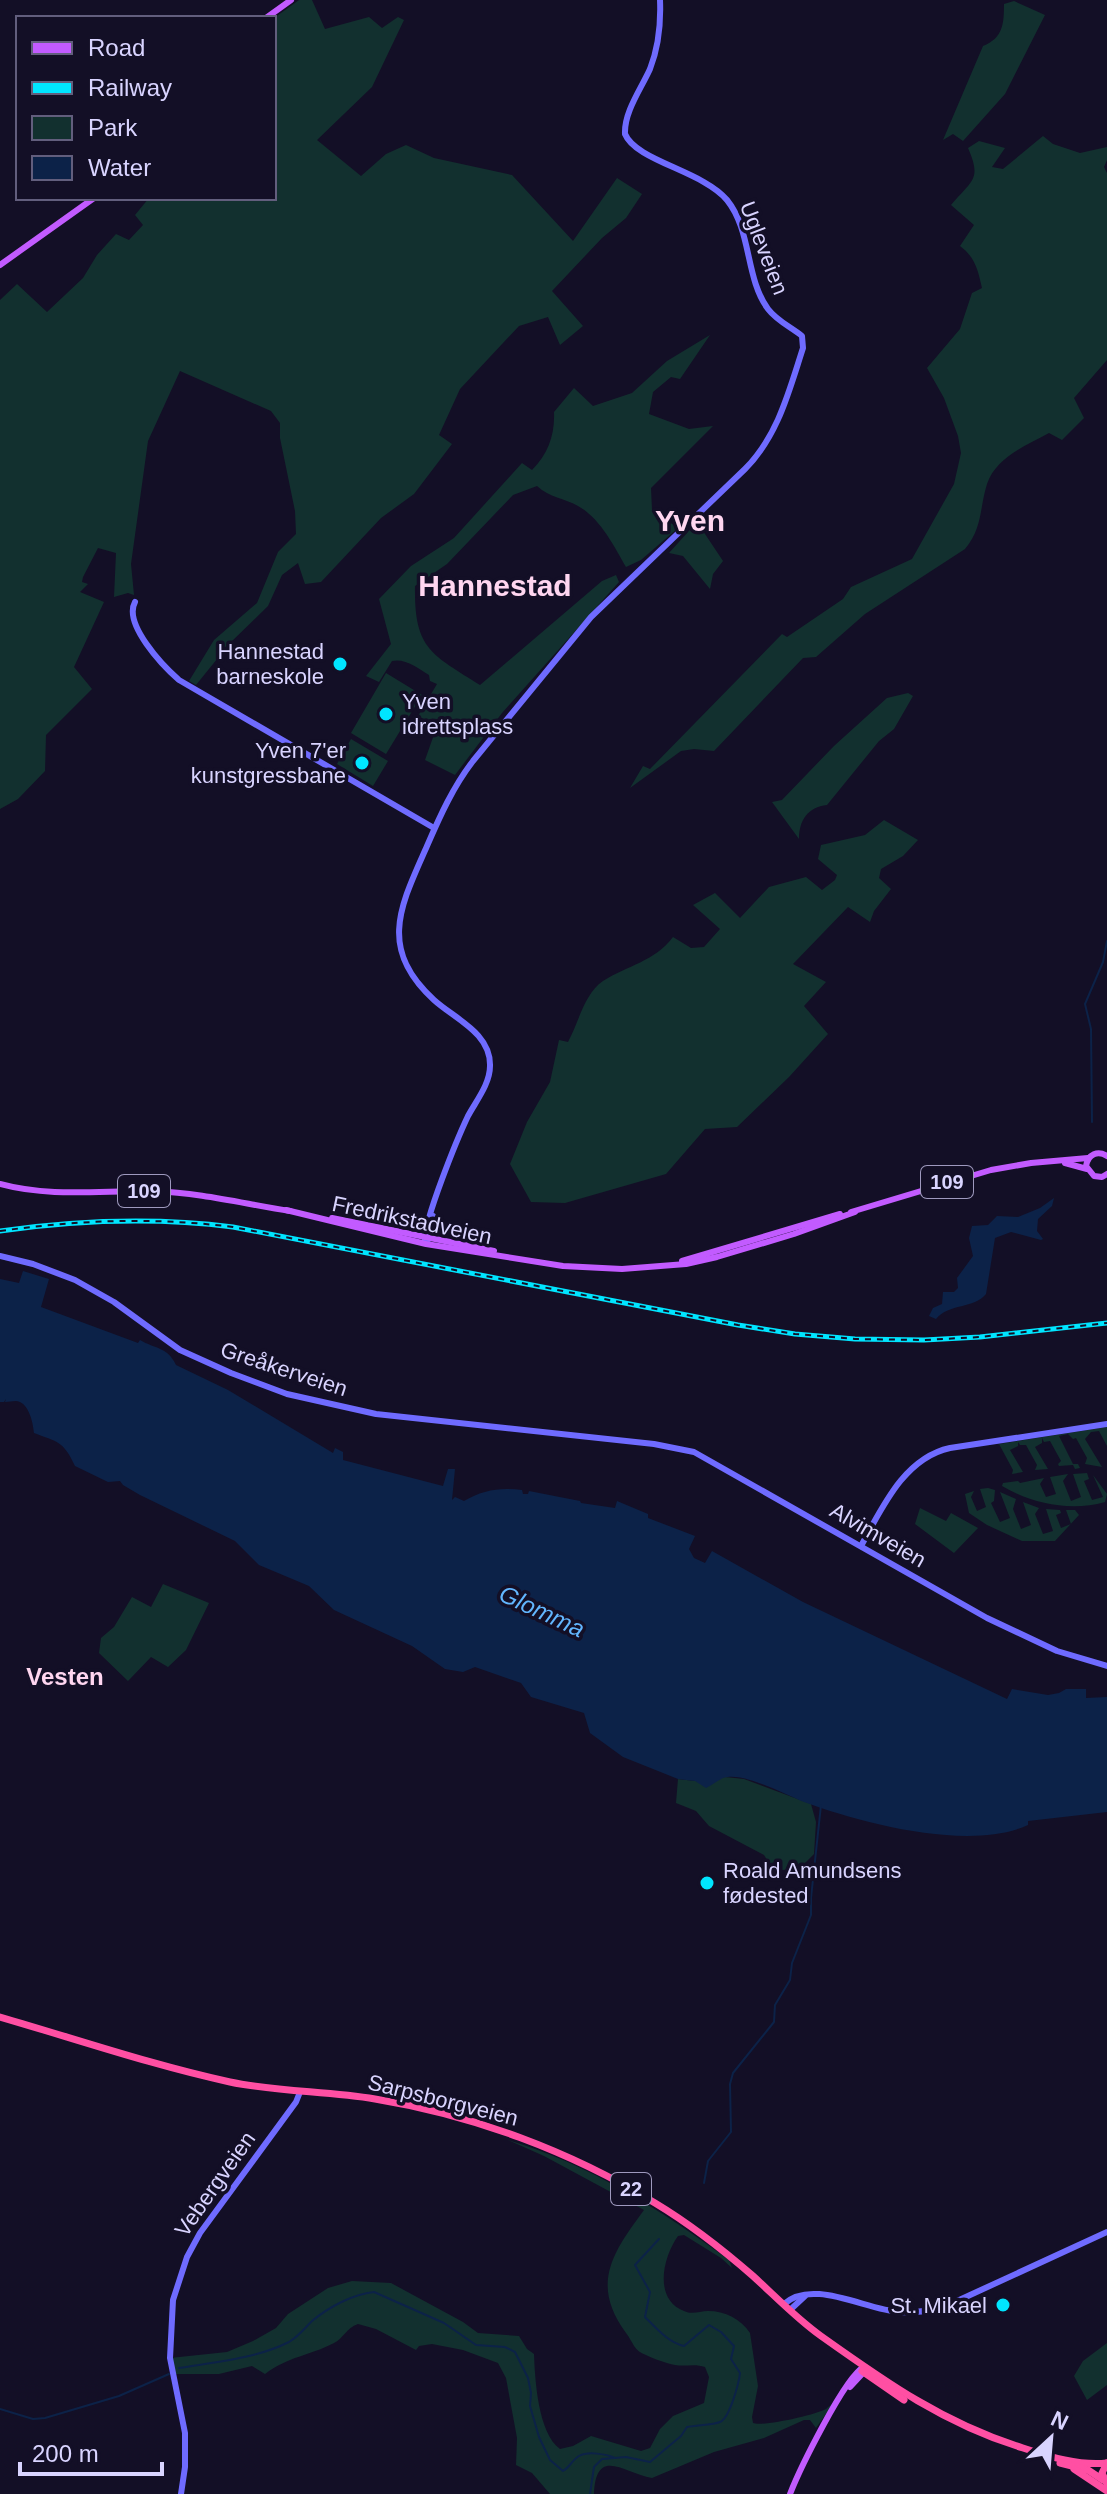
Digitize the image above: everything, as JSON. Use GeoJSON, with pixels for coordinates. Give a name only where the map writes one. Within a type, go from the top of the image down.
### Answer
{"type":"FeatureCollection","features":[{"type":"Feature","properties":{"kind":"highway","name":"Sarpsborgveien"},"geometry":{"type":"LineString","coordinates":[[0,2017],[188,2072],[262,2088],[366,2097],[414,2107],[495,2129],[573,2159],[630,2188],[682,2221],[730,2256],[862,2370],[906,2401],[991,2441],[1088,2470],[1105,2482]]}},
{"type":"Feature","properties":{"kind":"highway","name":"Sarpsborgveien"},"geometry":{"type":"LineString","coordinates":[[862,2370],[917,2403],[981,2434],[1052,2457],[1083,2463],[1107,2463]]}},
{"type":"Feature","properties":{"kind":"highway","name":"22"},"geometry":{"type":"LineString","coordinates":[[1053,2461],[1076,2470],[1107,2491]]}},
{"type":"Feature","properties":{"kind":"highway","name":"22"},"geometry":{"type":"LineString","coordinates":[[1105,2482],[1102,2473],[1107,2463]]}},
{"type":"Feature","properties":{"kind":"main road"},"geometry":{"type":"LineString","coordinates":[[269,16],[291,0]]}},
{"type":"Feature","properties":{"kind":"main road"},"geometry":{"type":"LineString","coordinates":[[0,265],[91,200]]}},
{"type":"Feature","properties":{"kind":"main road","name":"109"},"geometry":{"type":"LineString","coordinates":[[1088,1158],[1097,1153],[1107,1156]]}},
{"type":"Feature","properties":{"kind":"main road"},"geometry":{"type":"LineString","coordinates":[[1087,1169],[1088,1158]]}},
{"type":"Feature","properties":{"kind":"main road","name":"Fredrikstadveien"},"geometry":{"type":"LineString","coordinates":[[0,1184],[73,1193],[188,1193],[530,1260],[598,1269],[695,1262],[745,1250],[991,1170],[1088,1158]]}},
{"type":"Feature","properties":{"kind":"main road","name":"Fredrikstadveien"},"geometry":{"type":"LineString","coordinates":[[1061,1162],[1087,1169]]}},
{"type":"Feature","properties":{"kind":"main road","name":"109"},"geometry":{"type":"LineString","coordinates":[[1087,1169],[1098,1177],[1107,1174]]}},
{"type":"Feature","properties":{"kind":"main road","name":"Fredrikstadveien"},"geometry":{"type":"LineString","coordinates":[[426,1240],[530,1260]]}},
{"type":"Feature","properties":{"kind":"main road"},"geometry":{"type":"LineString","coordinates":[[790,2494],[805,2460],[844,2393],[862,2370]]}},
{"type":"Feature","properties":{"kind":"street","name":"Ugleveien"},"geometry":{"type":"LineString","coordinates":[[434,828],[460,779],[575,636],[761,451],[780,414],[804,342],[799,333],[777,319],[763,301],[741,226],[728,202],[707,183],[637,149],[627,139],[625,122],[657,47],[661,27],[660,0]]}},
{"type":"Feature","properties":{"kind":"street"},"geometry":{"type":"LineString","coordinates":[[135,602],[133,617],[148,646],[179,680],[434,828],[401,907],[399,926],[403,955],[407,967],[424,990],[481,1038],[490,1064],[488,1079],[447,1167],[426,1240]]}},
{"type":"Feature","properties":{"kind":"street"},"geometry":{"type":"LineString","coordinates":[[426,1240],[434,1209]]}},
{"type":"Feature","properties":{"kind":"street"},"geometry":{"type":"LineString","coordinates":[[432,1226],[449,1242]]}},
{"type":"Feature","properties":{"kind":"street","name":"Greåkerveien"},"geometry":{"type":"LineString","coordinates":[[0,1256],[33,1264],[75,1280],[114,1302],[180,1350],[287,1394],[376,1414],[630,1442]]}},
{"type":"Feature","properties":{"kind":"street"},"geometry":{"type":"LineString","coordinates":[[861,1546],[881,1507],[916,1464],[934,1452],[1107,1424]]}},
{"type":"Feature","properties":{"kind":"street","name":"Alvimveien"},"geometry":{"type":"LineString","coordinates":[[630,1442],[674,1447],[700,1455],[1000,1624],[1057,1651],[1107,1666]]}},
{"type":"Feature","properties":{"kind":"street","name":"Vebergveien"},"geometry":{"type":"LineString","coordinates":[[181,2494],[185,2433],[170,2358],[173,2300],[191,2247],[296,2102],[300,2092]]}},
{"type":"Feature","properties":{"kind":"street"},"geometry":{"type":"LineString","coordinates":[[787,2307],[814,2293],[892,2311],[931,2311],[1107,2232]]}},
{"type":"Feature","properties":{"kind":"green space"},"geometry":{"type":"Polygon","coordinates":[[[299,0],[312,0],[325,29],[369,17],[382,28],[398,17],[404,20],[372,87],[317,140],[361,176],[386,154],[406,145],[434,158],[512,175],[573,241],[617,178],[642,194],[626,218],[602,238],[552,291],[583,326],[560,345],[548,317],[519,326],[460,389],[439,435],[452,444],[414,494],[381,518],[321,582],[305,584],[298,563],[282,575],[268,606],[230,643],[196,685],[189,681],[214,640],[257,603],[278,552],[296,534],[295,511],[280,438],[280,423],[271,411],[180,371],[148,441],[131,564],[134,595],[128,593],[114,597],[116,553],[98,548],[83,577],[82,582],[88,584],[80,592],[104,602],[74,667],[92,689],[46,735],[45,771],[18,799],[0,809],[0,300],[17,284],[47,312],[83,278],[97,255],[116,234],[129,240],[143,225],[135,215],[147,200],[276,200],[276,17],[299,0]]]}},
{"type":"Feature","properties":{"kind":"green space"},"geometry":{"type":"Polygon","coordinates":[[[1014,1],[1045,15],[1005,94],[963,141],[953,134],[943,140],[983,46],[995,39],[1001,30],[1004,4],[1014,1]]]}},
{"type":"Feature","properties":{"kind":"green space"},"geometry":{"type":"Polygon","coordinates":[[[1043,136],[1053,144],[1080,153],[1107,147],[1104,167],[1107,173],[1107,360],[1074,398],[1084,418],[1062,440],[1049,433],[1013,453],[997,466],[987,484],[975,533],[965,549],[865,614],[816,657],[803,658],[714,751],[681,751],[630,788],[643,766],[650,769],[782,634],[787,637],[843,599],[851,587],[912,559],[954,484],[961,453],[944,398],[927,368],[960,329],[972,293],[982,288],[975,264],[960,246],[974,225],[951,205],[973,179],[974,167],[968,148],[979,141],[1005,148],[992,167],[1003,169],[1043,136]]]}},
{"type":"Feature","properties":{"kind":"green space"},"geometry":{"type":"Polygon","coordinates":[[[710,335],[680,379],[671,377],[653,392],[649,414],[689,429],[713,426],[651,488],[652,510],[678,528],[641,560],[626,567],[606,533],[586,511],[537,486],[513,495],[447,564],[415,586],[418,624],[429,648],[480,685],[602,581],[616,575],[619,582],[502,713],[455,775],[425,760],[437,726],[418,716],[437,684],[430,681],[429,675],[402,661],[392,661],[379,682],[366,676],[391,644],[379,599],[411,566],[454,538],[522,463],[532,470],[549,444],[554,412],[574,388],[593,406],[632,393],[667,361],[710,335]]]}},
{"type":"Feature","properties":{"kind":"green space"},"geometry":{"type":"Polygon","coordinates":[[[697,522],[723,561],[713,574],[710,589],[683,556],[669,553],[697,522]]]}},
{"type":"Feature","properties":{"kind":"green space","name":"Yven idrettsplass"},"geometry":{"type":"Polygon","coordinates":[[[386,673],[422,695],[386,754],[351,733],[386,673]]]}},
{"type":"Feature","properties":{"kind":"green space"},"geometry":{"type":"Polygon","coordinates":[[[908,693],[913,696],[894,729],[879,741],[827,805],[815,808],[806,816],[799,839],[772,802],[782,800],[834,746],[887,698],[908,693]]]}},
{"type":"Feature","properties":{"kind":"green space","name":"Yven 7'er kunstgressbane"},"geometry":{"type":"Polygon","coordinates":[[[351,739],[388,761],[373,786],[337,764],[351,739]]]}},
{"type":"Feature","properties":{"kind":"green space"},"geometry":{"type":"Polygon","coordinates":[[[884,820],[918,840],[903,856],[881,869],[879,878],[891,889],[874,911],[870,922],[848,907],[793,964],[826,982],[804,1006],[828,1034],[789,1077],[737,1127],[705,1129],[666,1174],[565,1203],[531,1202],[510,1164],[527,1122],[550,1082],[559,1040],[568,1042],[586,1001],[596,987],[649,958],[673,937],[691,948],[704,947],[720,929],[693,905],[715,893],[740,918],[769,887],[806,877],[822,890],[837,875],[818,859],[821,845],[865,835],[884,820]]]}},
{"type":"Feature","properties":{"kind":"green space"},"geometry":{"type":"Polygon","coordinates":[[[1107,1427],[1107,1446],[1099,1431],[1091,1432],[1085,1439],[1102,1467],[1085,1464],[1087,1458],[1076,1438],[1068,1434],[1059,1436],[1073,1464],[1078,1464],[1080,1468],[1059,1466],[1061,1461],[1050,1441],[1044,1442],[1042,1438],[1042,1443],[1035,1447],[1048,1469],[1035,1470],[1037,1465],[1026,1445],[1018,1442],[1018,1446],[1010,1450],[1023,1472],[1012,1474],[1013,1470],[999,1444],[1107,1427]]]}},
{"type":"Feature","properties":{"kind":"green space"},"geometry":{"type":"Polygon","coordinates":[[[1087,1473],[1089,1479],[1084,1481],[1092,1500],[1103,1497],[1093,1475],[1107,1494],[1105,1502],[1065,1506],[1039,1502],[1002,1486],[1003,1483],[1044,1478],[1040,1484],[1046,1497],[1056,1494],[1050,1477],[1068,1474],[1063,1481],[1071,1501],[1081,1497],[1073,1474],[1087,1473]]]}},
{"type":"Feature","properties":{"kind":"green space"},"geometry":{"type":"Polygon","coordinates":[[[980,1489],[995,1490],[991,1503],[1000,1522],[1010,1518],[1000,1492],[1016,1499],[1013,1509],[1021,1529],[1031,1525],[1023,1502],[1039,1508],[1035,1514],[1043,1534],[1053,1531],[1046,1509],[1060,1510],[1061,1513],[1056,1515],[1061,1528],[1071,1524],[1055,1541],[1022,1541],[969,1513],[965,1494],[974,1491],[971,1497],[977,1511],[986,1507],[980,1489]]]}},
{"type":"Feature","properties":{"kind":"green space"},"geometry":{"type":"Polygon","coordinates":[[[920,1508],[946,1521],[951,1513],[978,1528],[954,1553],[915,1524],[920,1508]]]}},
{"type":"Feature","properties":{"kind":"green space"},"geometry":{"type":"Polygon","coordinates":[[[1066,1510],[1075,1510],[1079,1515],[1071,1524],[1066,1510]]]}},
{"type":"Feature","properties":{"kind":"green space"},"geometry":{"type":"Polygon","coordinates":[[[163,1584],[209,1603],[186,1650],[168,1667],[151,1657],[128,1681],[99,1653],[101,1638],[114,1627],[132,1597],[151,1607],[163,1584]]]}},
{"type":"Feature","properties":{"kind":"green space"},"geometry":{"type":"Polygon","coordinates":[[[725,1777],[744,1779],[811,1804],[816,1822],[814,1854],[800,1868],[774,1871],[764,1855],[709,1826],[696,1811],[676,1803],[678,1779],[695,1781],[725,1777]]]}},
{"type":"Feature","properties":{"kind":"green space"},"geometry":{"type":"Polygon","coordinates":[[[508,2140],[596,2175],[729,2260],[732,2268],[684,2235],[678,2236],[665,2266],[668,2297],[674,2305],[687,2312],[726,2314],[750,2333],[758,2386],[753,2423],[777,2422],[811,2414],[826,2409],[836,2400],[816,2428],[810,2420],[804,2420],[764,2438],[714,2452],[652,2478],[606,2466],[596,2479],[594,2494],[550,2494],[532,2473],[516,2465],[517,2438],[506,2378],[498,2363],[463,2350],[432,2344],[419,2346],[416,2350],[376,2329],[358,2324],[334,2343],[282,2363],[265,2374],[252,2366],[219,2374],[174,2374],[170,2358],[227,2352],[253,2341],[276,2328],[288,2314],[328,2288],[352,2281],[391,2283],[478,2333],[519,2336],[534,2354],[542,2419],[560,2449],[591,2436],[641,2451],[650,2448],[660,2429],[673,2416],[704,2403],[709,2377],[705,2367],[675,2365],[642,2353],[634,2346],[615,2315],[609,2299],[610,2269],[623,2240],[644,2210],[508,2140]]]}},
{"type":"Feature","properties":{"kind":"green space"},"geometry":{"type":"Polygon","coordinates":[[[1107,2343],[1107,2385],[1087,2400],[1074,2376],[1083,2361],[1107,2343]]]}},
{"type":"Feature","properties":{"kind":"water"},"geometry":{"type":"Polygon","coordinates":[[[1054,1198],[1052,1206],[1038,1219],[1037,1231],[1043,1239],[1011,1232],[995,1238],[986,1294],[981,1299],[948,1310],[936,1319],[929,1316],[933,1308],[942,1304],[943,1292],[954,1292],[958,1288],[957,1278],[973,1256],[969,1238],[972,1226],[988,1225],[997,1216],[1018,1217],[1054,1198]]]}},
{"type":"Feature","properties":{"kind":"water","name":"Glomma"},"geometry":{"type":"Polygon","coordinates":[[[23,1271],[49,1279],[41,1307],[161,1349],[176,1365],[228,1390],[333,1453],[335,1448],[343,1452],[343,1460],[443,1486],[448,1469],[455,1469],[452,1500],[455,1497],[464,1501],[492,1490],[507,1489],[615,1508],[617,1501],[648,1514],[648,1518],[695,1536],[689,1549],[694,1558],[705,1563],[712,1551],[803,1602],[1007,1699],[1012,1689],[1048,1695],[1066,1689],[1086,1689],[1086,1698],[1107,1697],[1107,1812],[1028,1821],[1028,1825],[1004,1833],[947,1835],[916,1832],[855,1818],[736,1777],[725,1777],[706,1788],[695,1781],[678,1779],[623,1757],[590,1733],[584,1713],[531,1697],[521,1683],[475,1667],[463,1672],[445,1669],[412,1646],[334,1610],[309,1586],[259,1565],[235,1541],[140,1495],[120,1481],[108,1482],[75,1466],[59,1443],[34,1433],[30,1415],[23,1404],[5,1402],[6,1399],[0,1402],[0,1279],[19,1283],[23,1271]]]}},
{"type":"Feature","properties":{"kind":"waterway"},"geometry":{"type":"LineString","coordinates":[[1092,1122],[1091,1029],[1085,1004],[1103,962],[1107,941]]}},
{"type":"Feature","properties":{"kind":"waterway"},"geometry":{"type":"LineString","coordinates":[[704,2183],[708,2161],[731,2132],[730,2084],[733,2073],[774,2022],[775,2005],[790,1980],[792,1963],[811,1915],[821,1805]]}},
{"type":"Feature","properties":{"kind":"waterway"},"geometry":{"type":"LineString","coordinates":[[590,2494],[594,2467],[602,2459],[626,2457],[650,2462],[681,2436],[687,2427],[717,2423],[724,2419],[736,2391],[740,2373],[731,2359],[734,2346],[721,2332],[709,2325],[684,2346],[668,2338],[645,2317],[650,2292],[635,2265],[659,2239]]}},
{"type":"Feature","properties":{"kind":"waterway"},"geometry":{"type":"LineString","coordinates":[[179,2368],[235,2359],[276,2348],[293,2340],[312,2321],[334,2306],[358,2295],[374,2292],[444,2323],[476,2345],[505,2347],[515,2352],[528,2378],[530,2406],[539,2437],[550,2460],[563,2471],[583,2454],[615,2458]]}},
{"type":"Feature","properties":{"kind":"waterway"},"geometry":{"type":"LineString","coordinates":[[0,2409],[33,2419],[45,2418],[119,2396],[169,2374]]}},
{"type":"Feature","properties":{"kind":"railway"},"geometry":{"type":"LineString","coordinates":[[0,1231],[116,1221],[233,1227],[738,1325],[855,1339],[980,1337],[1107,1323]]}},
{"type":"Feature","properties":{"kind":"place","name":"Hannestad barneskole"},"geometry":{"type":"Point","coordinates":[340,664]}},
{"type":"Feature","properties":{"kind":"place","name":"Yven idrettsplass"},"geometry":{"type":"Point","coordinates":[386,714]}},
{"type":"Feature","properties":{"kind":"place","name":"Yven 7'er kunstgressbane"},"geometry":{"type":"Point","coordinates":[362,763]}},
{"type":"Feature","properties":{"kind":"place","name":"Roald Amundsens fødested"},"geometry":{"type":"Point","coordinates":[707,1883]}},
{"type":"Feature","properties":{"kind":"place","name":"St. Mikael"},"geometry":{"type":"Point","coordinates":[1003,2305]}},
{"type":"Feature","properties":{"kind":"district","name":"Yven"},"geometry":{"type":"Point","coordinates":[690,520]}},
{"type":"Feature","properties":{"kind":"district","name":"Hannestad"},"geometry":{"type":"Point","coordinates":[495,585]}},
{"type":"Feature","properties":{"kind":"district","name":"Vesten"},"geometry":{"type":"Point","coordinates":[65,1676]}}]}
